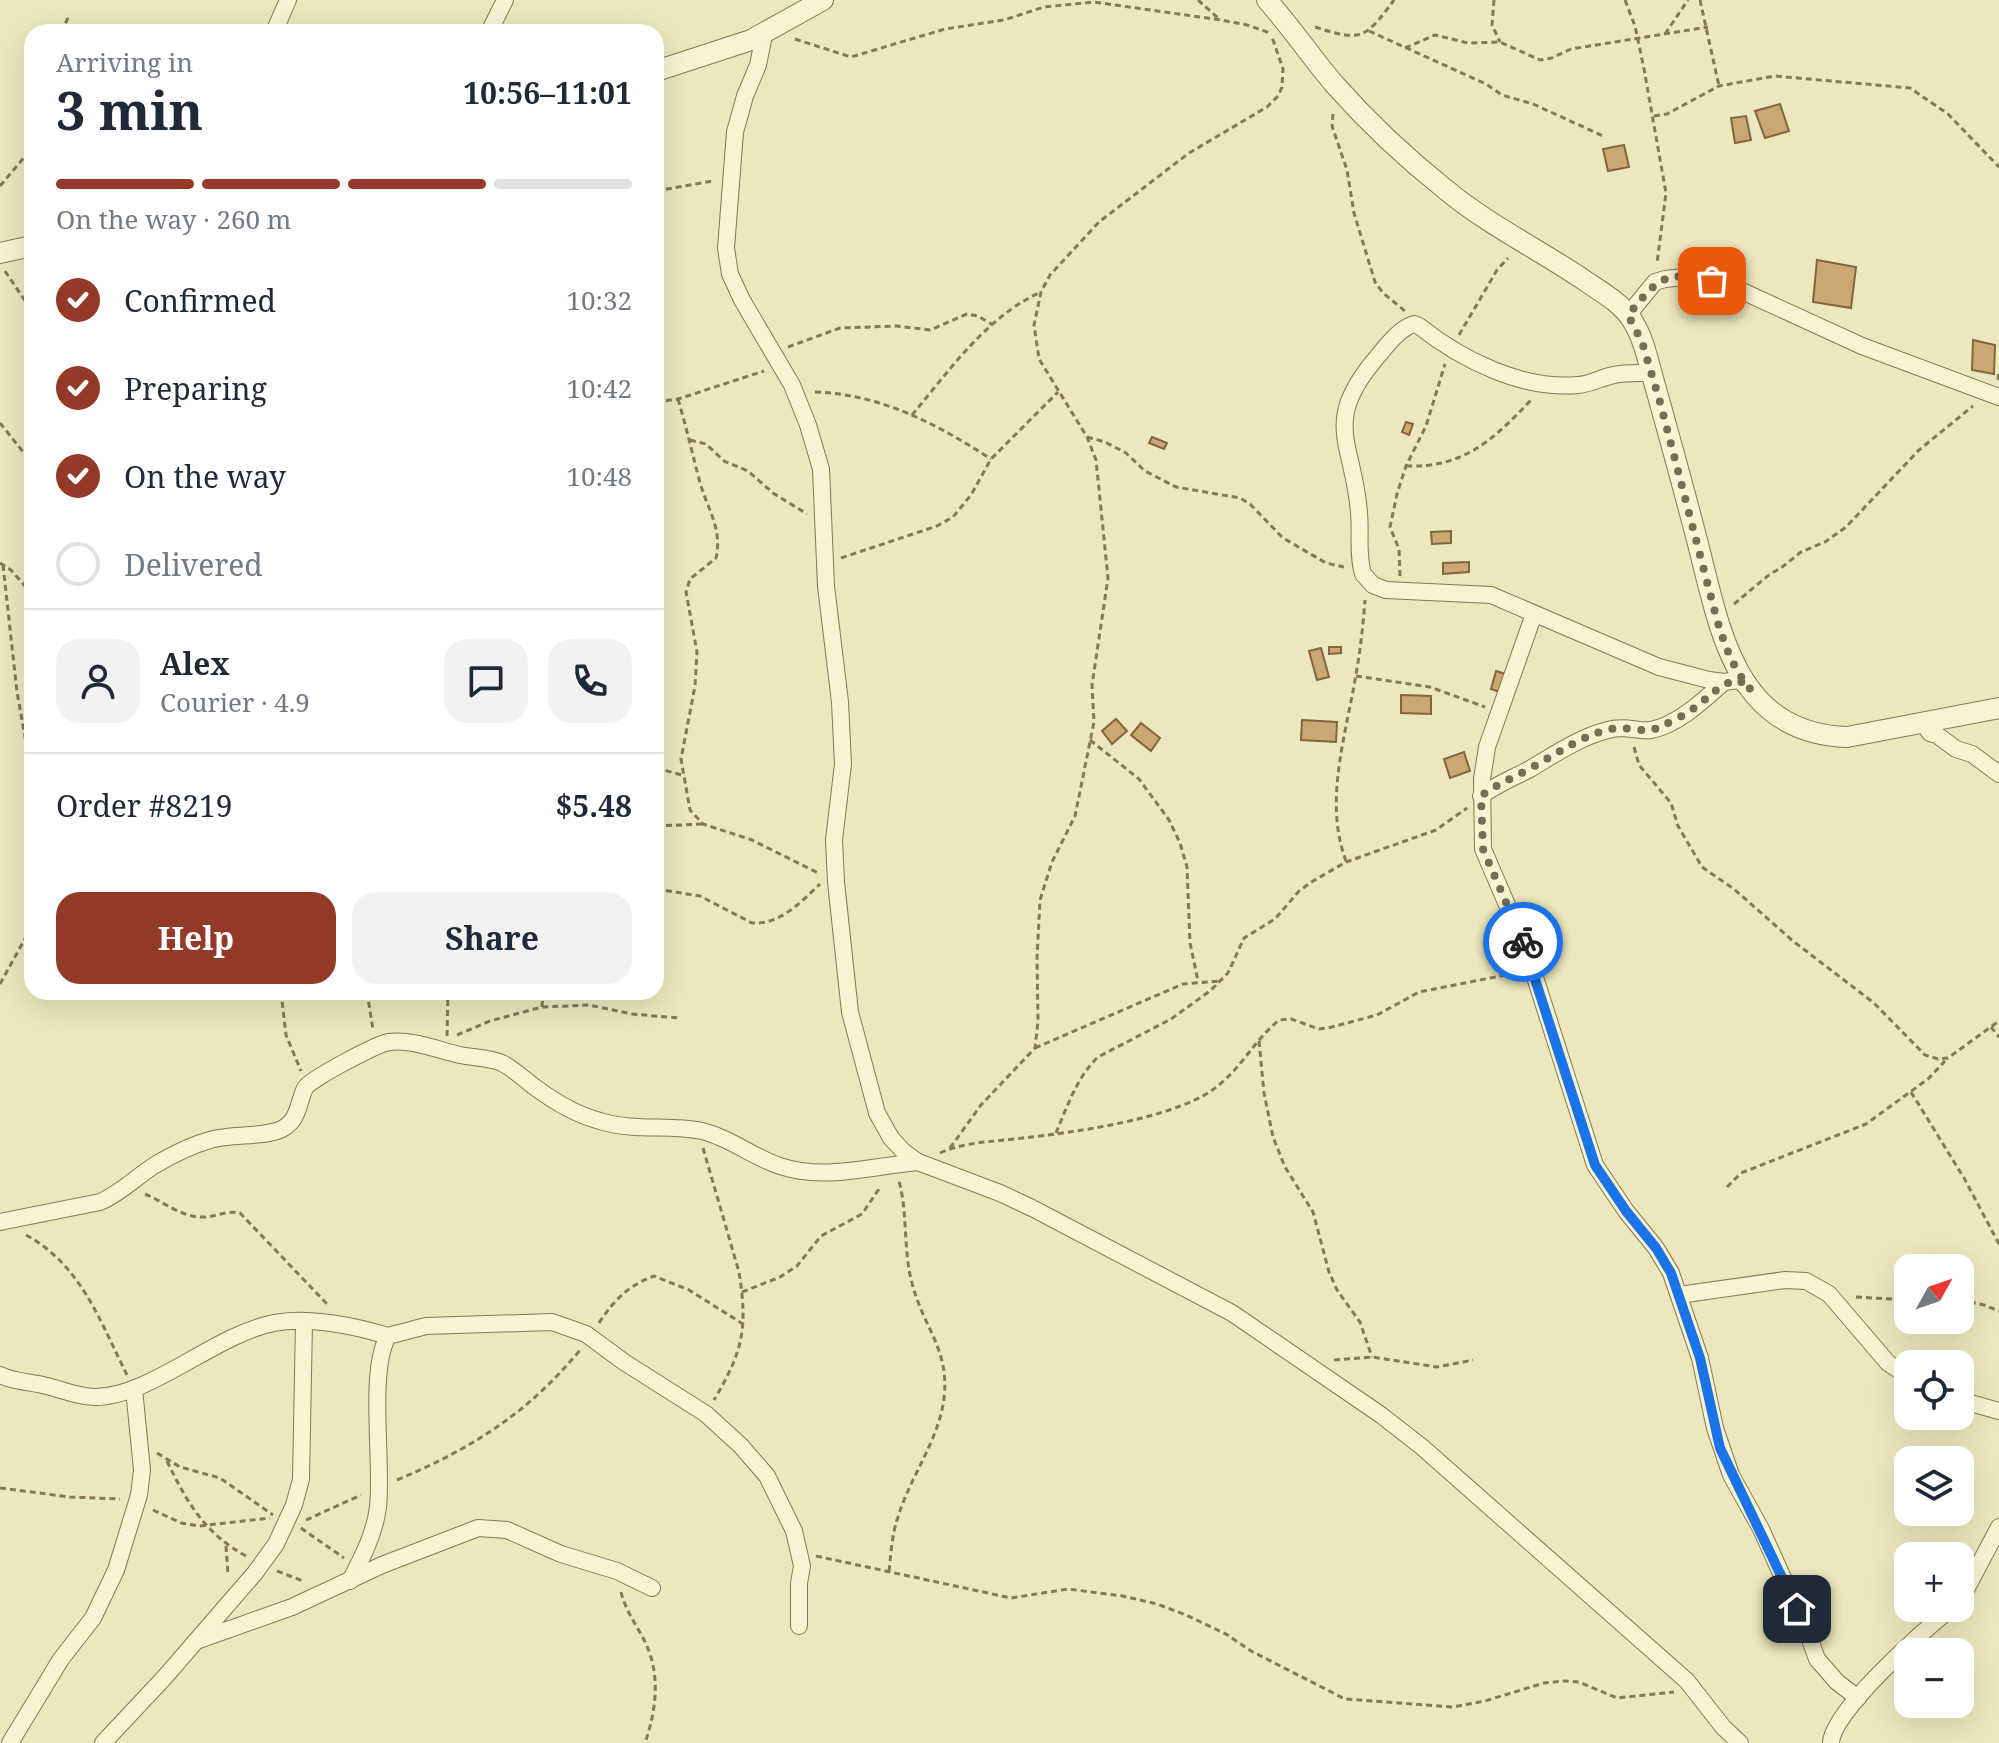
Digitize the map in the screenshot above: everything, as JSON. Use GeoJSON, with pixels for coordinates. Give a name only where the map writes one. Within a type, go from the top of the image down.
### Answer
{"type":"FeatureCollection","features":[{"type":"Feature","properties":{"kind":"street"},"geometry":{"type":"LineString","coordinates":[[278,24],[288,0]]}},
{"type":"Feature","properties":{"kind":"street"},"geometry":{"type":"LineString","coordinates":[[493,24],[505,0]]}},
{"type":"Feature","properties":{"kind":"street"},"geometry":{"type":"LineString","coordinates":[[664,68],[762,36],[823,0]]}},
{"type":"Feature","properties":{"kind":"street"},"geometry":{"type":"LineString","coordinates":[[1267,0],[1304,30],[1335,84],[1444,189],[1486,220],[1603,292],[1628,315],[1642,342],[1729,655],[1739,676],[1770,710],[1790,724],[1825,736],[1847,737],[1999,708]]}},
{"type":"Feature","properties":{"kind":"street"},"geometry":{"type":"LineString","coordinates":[[762,36],[758,65],[735,132],[726,236],[730,274],[795,392],[821,469],[825,564],[843,764],[834,840],[836,882],[850,1012],[877,1113],[891,1138],[918,1162],[1011,1198],[1232,1313],[1381,1415],[1422,1447],[1694,1688],[1723,1727],[1740,1743]]}},
{"type":"Feature","properties":{"kind":"street"},"geometry":{"type":"LineString","coordinates":[[0,253],[24,248]]}},
{"type":"Feature","properties":{"kind":"street"},"geometry":{"type":"LineString","coordinates":[[1628,315],[1655,282],[1694,276],[1731,286],[1862,346],[1993,395]]}},
{"type":"Feature","properties":{"kind":"street"},"geometry":{"type":"LineString","coordinates":[[1651,373],[1614,375],[1580,385],[1546,384],[1519,378],[1452,350],[1414,324],[1393,339],[1366,370],[1352,394],[1344,419],[1344,435],[1358,500],[1364,575],[1377,588],[1491,595],[1659,667],[1724,682],[1739,680],[1751,690]]}},
{"type":"Feature","properties":{"kind":"street"},"geometry":{"type":"LineString","coordinates":[[1534,614],[1487,747],[1481,796],[1483,849],[1533,970],[1595,1165],[1668,1267],[1700,1358],[1717,1438],[1731,1475],[1761,1529],[1817,1659],[1837,1682],[1858,1698]]}},
{"type":"Feature","properties":{"kind":"street"},"geometry":{"type":"LineString","coordinates":[[1481,796],[1498,783],[1524,772],[1569,745],[1607,730],[1631,727],[1649,731],[1669,722],[1696,707],[1724,682]]}},
{"type":"Feature","properties":{"kind":"street"},"geometry":{"type":"LineString","coordinates":[[1923,723],[1930,733],[1956,749],[1972,754],[1999,774]]}},
{"type":"Feature","properties":{"kind":"street"},"geometry":{"type":"LineString","coordinates":[[7,1226],[115,1196],[154,1166],[209,1140],[282,1129],[294,1118],[306,1086],[316,1077],[386,1042],[405,1042],[487,1058],[503,1064],[565,1107],[600,1121],[642,1129],[679,1127],[698,1131],[725,1138],[787,1168],[838,1173],[918,1162]]}},
{"type":"Feature","properties":{"kind":"street"},"geometry":{"type":"LineString","coordinates":[[1679,1295],[1785,1280],[1806,1281],[1829,1294],[1894,1367]]}},
{"type":"Feature","properties":{"kind":"street"},"geometry":{"type":"LineString","coordinates":[[103,1743],[196,1641],[276,1544],[294,1505],[301,1479],[304,1322]]}},
{"type":"Feature","properties":{"kind":"street"},"geometry":{"type":"LineString","coordinates":[[0,1375],[83,1396],[114,1395],[134,1389],[198,1354],[270,1323],[347,1325],[388,1336],[426,1326],[552,1322],[590,1338],[706,1414],[741,1446],[767,1476],[801,1552],[799,1626]]}},
{"type":"Feature","properties":{"kind":"street"},"geometry":{"type":"LineString","coordinates":[[350,1581],[370,1537],[378,1507],[379,1367],[388,1336]]}},
{"type":"Feature","properties":{"kind":"street"},"geometry":{"type":"LineString","coordinates":[[10,1743],[61,1659],[103,1603],[120,1558],[137,1502],[142,1470],[134,1389]]}},
{"type":"Feature","properties":{"kind":"street"},"geometry":{"type":"LineString","coordinates":[[1974,1404],[1999,1411]]}},
{"type":"Feature","properties":{"kind":"street"},"geometry":{"type":"LineString","coordinates":[[196,1641],[327,1593],[382,1565],[478,1528],[492,1527],[524,1537],[561,1554],[617,1571],[652,1588]]}},
{"type":"Feature","properties":{"kind":"street"},"geometry":{"type":"LineString","coordinates":[[1974,1574],[1999,1527]]}},
{"type":"Feature","properties":{"kind":"street"},"geometry":{"type":"LineString","coordinates":[[1831,1743],[1837,1723],[1858,1698],[1935,1622]]}},
{"type":"Feature","properties":{"kind":"path"},"geometry":{"type":"LineString","coordinates":[[1198,0],[1221,20]]}},
{"type":"Feature","properties":{"kind":"path"},"geometry":{"type":"LineString","coordinates":[[762,36],[793,39],[851,57],[945,29],[1004,20],[1044,7],[1094,2],[1221,20],[1271,34],[1304,30],[1353,37],[1369,31],[1394,0]]}},
{"type":"Feature","properties":{"kind":"path"},"geometry":{"type":"LineString","coordinates":[[1494,0],[1492,25],[1500,42]]}},
{"type":"Feature","properties":{"kind":"path"},"geometry":{"type":"LineString","coordinates":[[1625,0],[1637,38],[1654,116],[1666,193],[1655,282]]}},
{"type":"Feature","properties":{"kind":"path"},"geometry":{"type":"LineString","coordinates":[[1665,34],[1688,0]]}},
{"type":"Feature","properties":{"kind":"path"},"geometry":{"type":"LineString","coordinates":[[1700,0],[1719,86]]}},
{"type":"Feature","properties":{"kind":"path"},"geometry":{"type":"LineString","coordinates":[[65,24],[68,18]]}},
{"type":"Feature","properties":{"kind":"path"},"geometry":{"type":"LineString","coordinates":[[1405,48],[1435,35],[1468,43],[1500,42],[1540,60],[1571,49],[1708,27]]}},
{"type":"Feature","properties":{"kind":"path"},"geometry":{"type":"LineString","coordinates":[[1369,31],[1486,84],[1502,95],[1533,104],[1603,136]]}},
{"type":"Feature","properties":{"kind":"path"},"geometry":{"type":"LineString","coordinates":[[1035,1048],[1040,900],[1052,862],[1075,816],[1094,722],[1092,685],[1108,578],[1096,460],[1087,437],[1039,359],[1034,325],[1041,292],[1050,275],[1099,222],[1189,153],[1267,107],[1278,96],[1283,69],[1271,34]]}},
{"type":"Feature","properties":{"kind":"path"},"geometry":{"type":"LineString","coordinates":[[1654,116],[1667,114],[1719,86],[1775,76],[1910,88],[1948,114],[1999,167]]}},
{"type":"Feature","properties":{"kind":"path"},"geometry":{"type":"LineString","coordinates":[[1335,84],[1332,126],[1347,170],[1358,228],[1375,282],[1383,293],[1406,311],[1414,324]]}},
{"type":"Feature","properties":{"kind":"path"},"geometry":{"type":"LineString","coordinates":[[0,186],[24,158]]}},
{"type":"Feature","properties":{"kind":"path"},"geometry":{"type":"LineString","coordinates":[[664,190],[732,178]]}},
{"type":"Feature","properties":{"kind":"path"},"geometry":{"type":"LineString","coordinates":[[1401,591],[1399,549],[1390,527],[1406,466],[1426,426],[1452,350],[1497,270],[1525,242]]}},
{"type":"Feature","properties":{"kind":"path"},"geometry":{"type":"LineString","coordinates":[[0,264],[24,299]]}},
{"type":"Feature","properties":{"kind":"path"},"geometry":{"type":"LineString","coordinates":[[912,415],[1006,312],[1041,292]]}},
{"type":"Feature","properties":{"kind":"path"},"geometry":{"type":"LineString","coordinates":[[664,401],[678,399],[777,359],[840,328],[897,326],[930,330],[972,314],[993,325]]}},
{"type":"Feature","properties":{"kind":"path"},"geometry":{"type":"LineString","coordinates":[[1406,466],[1431,467],[1476,449],[1511,421],[1546,384]]}},
{"type":"Feature","properties":{"kind":"path"},"geometry":{"type":"LineString","coordinates":[[795,392],[839,393],[870,399],[959,438],[991,459]]}},
{"type":"Feature","properties":{"kind":"path"},"geometry":{"type":"LineString","coordinates":[[825,564],[937,526],[953,517],[971,495],[991,459],[1058,392]]}},
{"type":"Feature","properties":{"kind":"path"},"geometry":{"type":"LineString","coordinates":[[1717,620],[1770,574],[1801,552],[1825,542],[1846,527],[1919,450],[1993,395]]}},
{"type":"Feature","properties":{"kind":"path"},"geometry":{"type":"LineString","coordinates":[[678,399],[718,541],[716,558],[690,579],[686,592],[697,652],[695,686],[682,750],[682,775],[690,810],[703,824]]}},
{"type":"Feature","properties":{"kind":"path"},"geometry":{"type":"LineString","coordinates":[[0,423],[24,453]]}},
{"type":"Feature","properties":{"kind":"path"},"geometry":{"type":"LineString","coordinates":[[1087,437],[1126,453],[1145,471],[1176,487],[1240,498],[1250,504],[1283,538],[1326,563],[1364,575],[1356,676],[1342,739],[1337,799],[1340,844],[1346,862]]}},
{"type":"Feature","properties":{"kind":"path"},"geometry":{"type":"LineString","coordinates":[[690,440],[706,444],[724,461],[748,471],[796,507],[825,522]]}},
{"type":"Feature","properties":{"kind":"path"},"geometry":{"type":"LineString","coordinates":[[2,564],[24,585]]}},
{"type":"Feature","properties":{"kind":"path"},"geometry":{"type":"LineString","coordinates":[[2,564],[24,731]]}},
{"type":"Feature","properties":{"kind":"path"},"geometry":{"type":"LineString","coordinates":[[1356,676],[1430,687],[1500,712]]}},
{"type":"Feature","properties":{"kind":"path"},"geometry":{"type":"LineString","coordinates":[[1631,727],[1639,765],[1671,803],[1678,826],[1702,867],[1734,889],[1793,941],[1874,1003],[1925,1055],[1948,1058]]}},
{"type":"Feature","properties":{"kind":"path"},"geometry":{"type":"LineString","coordinates":[[1090,740],[1139,779],[1169,820],[1180,843],[1187,867],[1190,943],[1198,981]]}},
{"type":"Feature","properties":{"kind":"path"},"geometry":{"type":"LineString","coordinates":[[664,770],[682,775]]}},
{"type":"Feature","properties":{"kind":"path"},"geometry":{"type":"LineString","coordinates":[[1056,1133],[1082,1076],[1098,1057],[1171,1019],[1222,981],[1244,938],[1275,919],[1299,891],[1346,862],[1436,830],[1481,796]]}},
{"type":"Feature","properties":{"kind":"path"},"geometry":{"type":"LineString","coordinates":[[664,826],[703,824],[752,840],[827,878],[788,912],[760,924],[752,923],[700,896],[664,891]]}},
{"type":"Feature","properties":{"kind":"path"},"geometry":{"type":"LineString","coordinates":[[0,984],[24,940]]}},
{"type":"Feature","properties":{"kind":"path"},"geometry":{"type":"LineString","coordinates":[[918,1162],[950,1148],[1056,1133],[1178,1107],[1203,1096],[1228,1079],[1279,1020],[1291,1019],[1319,1029],[1328,1028],[1377,1015],[1419,992],[1533,970]]}},
{"type":"Feature","properties":{"kind":"path"},"geometry":{"type":"LineString","coordinates":[[950,1148],[981,1105],[1035,1048],[1183,984],[1222,981]]}},
{"type":"Feature","properties":{"kind":"path"},"geometry":{"type":"LineString","coordinates":[[282,1000],[286,1035],[306,1086]]}},
{"type":"Feature","properties":{"kind":"path"},"geometry":{"type":"LineString","coordinates":[[368,1000],[375,1046]]}},
{"type":"Feature","properties":{"kind":"path"},"geometry":{"type":"LineString","coordinates":[[448,1000],[446,1040],[490,1021],[542,1007],[589,1005],[632,1014],[679,1018]]}},
{"type":"Feature","properties":{"kind":"path"},"geometry":{"type":"LineString","coordinates":[[542,1000],[542,1007]]}},
{"type":"Feature","properties":{"kind":"path"},"geometry":{"type":"LineString","coordinates":[[1727,1187],[1741,1173],[1866,1124],[1999,1021]]}},
{"type":"Feature","properties":{"kind":"path"},"geometry":{"type":"LineString","coordinates":[[1991,1027],[1999,1037]]}},
{"type":"Feature","properties":{"kind":"path"},"geometry":{"type":"LineString","coordinates":[[1259,1041],[1264,1093],[1273,1137],[1285,1167],[1313,1212],[1329,1272],[1337,1290],[1360,1322],[1372,1357]]}},
{"type":"Feature","properties":{"kind":"path"},"geometry":{"type":"LineString","coordinates":[[1911,1092],[1964,1178],[1999,1244]]}},
{"type":"Feature","properties":{"kind":"path"},"geometry":{"type":"LineString","coordinates":[[698,1131],[735,1258],[742,1292],[743,1324],[734,1366],[706,1414]]}},
{"type":"Feature","properties":{"kind":"path"},"geometry":{"type":"LineString","coordinates":[[742,1292],[788,1273],[821,1236],[862,1214],[897,1165]]}},
{"type":"Feature","properties":{"kind":"path"},"geometry":{"type":"LineString","coordinates":[[889,1571],[897,1518],[934,1434],[944,1401],[946,1376],[944,1360],[912,1285],[897,1165]]}},
{"type":"Feature","properties":{"kind":"path"},"geometry":{"type":"LineString","coordinates":[[115,1196],[142,1193],[196,1217],[240,1213],[347,1325]]}},
{"type":"Feature","properties":{"kind":"path"},"geometry":{"type":"LineString","coordinates":[[7,1226],[46,1246],[72,1272],[134,1389]]}},
{"type":"Feature","properties":{"kind":"path"},"geometry":{"type":"LineString","coordinates":[[359,1563],[338,1554],[296,1524],[448,1457],[499,1428],[566,1368],[609,1309],[637,1283],[654,1276],[689,1290],[743,1324]]}},
{"type":"Feature","properties":{"kind":"path"},"geometry":{"type":"LineString","coordinates":[[1829,1294],[1894,1299]]}},
{"type":"Feature","properties":{"kind":"path"},"geometry":{"type":"LineString","coordinates":[[1974,1303],[1999,1311]]}},
{"type":"Feature","properties":{"kind":"path"},"geometry":{"type":"LineString","coordinates":[[1306,1364],[1372,1357],[1437,1367],[1473,1360]]}},
{"type":"Feature","properties":{"kind":"path"},"geometry":{"type":"LineString","coordinates":[[0,1488],[137,1502],[181,1523],[204,1525],[277,1517],[220,1478],[180,1467],[140,1443]]}},
{"type":"Feature","properties":{"kind":"path"},"geometry":{"type":"LineString","coordinates":[[165,1458],[186,1499],[204,1525],[226,1545],[327,1593]]}},
{"type":"Feature","properties":{"kind":"path"},"geometry":{"type":"LineString","coordinates":[[225,1606],[229,1567],[226,1545]]}},
{"type":"Feature","properties":{"kind":"path"},"geometry":{"type":"LineString","coordinates":[[801,1552],[1011,1598],[1068,1589],[1157,1604],[1226,1634],[1251,1651],[1345,1699],[1453,1707],[1544,1683],[1564,1681],[1579,1682],[1617,1698],[1694,1688]]}},
{"type":"Feature","properties":{"kind":"path"},"geometry":{"type":"LineString","coordinates":[[617,1571],[621,1596],[651,1655],[656,1673],[651,1725],[645,1743]]}},
{"type":"Feature","properties":{"kind":"building"},"geometry":{"type":"Polygon","coordinates":[[[1780,104],[1789,131],[1765,138],[1755,111],[1780,104]]]}},
{"type":"Feature","properties":{"kind":"building"},"geometry":{"type":"Polygon","coordinates":[[[1746,116],[1751,140],[1735,143],[1731,118],[1746,116]]]}},
{"type":"Feature","properties":{"kind":"building"},"geometry":{"type":"Polygon","coordinates":[[[1624,145],[1629,167],[1608,171],[1603,149],[1624,145]]]}},
{"type":"Feature","properties":{"kind":"building"},"geometry":{"type":"Polygon","coordinates":[[[1817,260],[1856,267],[1851,308],[1813,302],[1817,260]]]}},
{"type":"Feature","properties":{"kind":"building"},"geometry":{"type":"Polygon","coordinates":[[[1973,340],[1995,345],[1994,374],[1972,370],[1973,340]]]}},
{"type":"Feature","properties":{"kind":"building"},"geometry":{"type":"Polygon","coordinates":[[[1406,422],[1413,424],[1409,435],[1402,432],[1406,422]]]}},
{"type":"Feature","properties":{"kind":"building"},"geometry":{"type":"Polygon","coordinates":[[[1152,437],[1167,443],[1164,449],[1149,443],[1152,437]]]}},
{"type":"Feature","properties":{"kind":"building"},"geometry":{"type":"Polygon","coordinates":[[[1451,531],[1451,543],[1432,544],[1431,532],[1451,531]]]}},
{"type":"Feature","properties":{"kind":"building"},"geometry":{"type":"Polygon","coordinates":[[[1469,562],[1469,572],[1443,574],[1443,563],[1469,562]]]}},
{"type":"Feature","properties":{"kind":"building"},"geometry":{"type":"Polygon","coordinates":[[[1329,647],[1341,647],[1341,653],[1329,654],[1329,647]]]}},
{"type":"Feature","properties":{"kind":"building"},"geometry":{"type":"Polygon","coordinates":[[[1321,648],[1329,677],[1317,680],[1309,651],[1321,648]]]}},
{"type":"Feature","properties":{"kind":"building"},"geometry":{"type":"Polygon","coordinates":[[[1496,671],[1509,675],[1503,693],[1491,689],[1496,671]]]}},
{"type":"Feature","properties":{"kind":"building"},"geometry":{"type":"Polygon","coordinates":[[[1401,695],[1431,696],[1431,714],[1401,713],[1401,695]]]}},
{"type":"Feature","properties":{"kind":"building"},"geometry":{"type":"Polygon","coordinates":[[[1116,719],[1127,731],[1112,744],[1102,731],[1116,719]]]}},
{"type":"Feature","properties":{"kind":"building"},"geometry":{"type":"Polygon","coordinates":[[[1302,720],[1337,722],[1336,742],[1301,740],[1302,720]]]}},
{"type":"Feature","properties":{"kind":"building"},"geometry":{"type":"Polygon","coordinates":[[[1141,723],[1160,738],[1151,751],[1131,735],[1141,723]]]}},
{"type":"Feature","properties":{"kind":"building"},"geometry":{"type":"Polygon","coordinates":[[[1464,752],[1470,771],[1450,778],[1444,759],[1464,752]]]}},
{"type":"Feature","properties":{"kind":"way so far"},"geometry":{"type":"LineString","coordinates":[[1523,942],[1483,849],[1481,796],[1498,783],[1524,772],[1569,745],[1607,730],[1622,727],[1649,731],[1660,726],[1696,707],[1724,682],[1739,680],[1751,690],[1739,676],[1717,620],[1660,402],[1642,342],[1628,315],[1655,282],[1694,276],[1712,281]]}},
{"type":"Feature","properties":{"kind":"route"},"geometry":{"type":"LineString","coordinates":[[1523,942],[1595,1165],[1671,1273],[1700,1358],[1720,1448],[1797,1609]]}}]}
